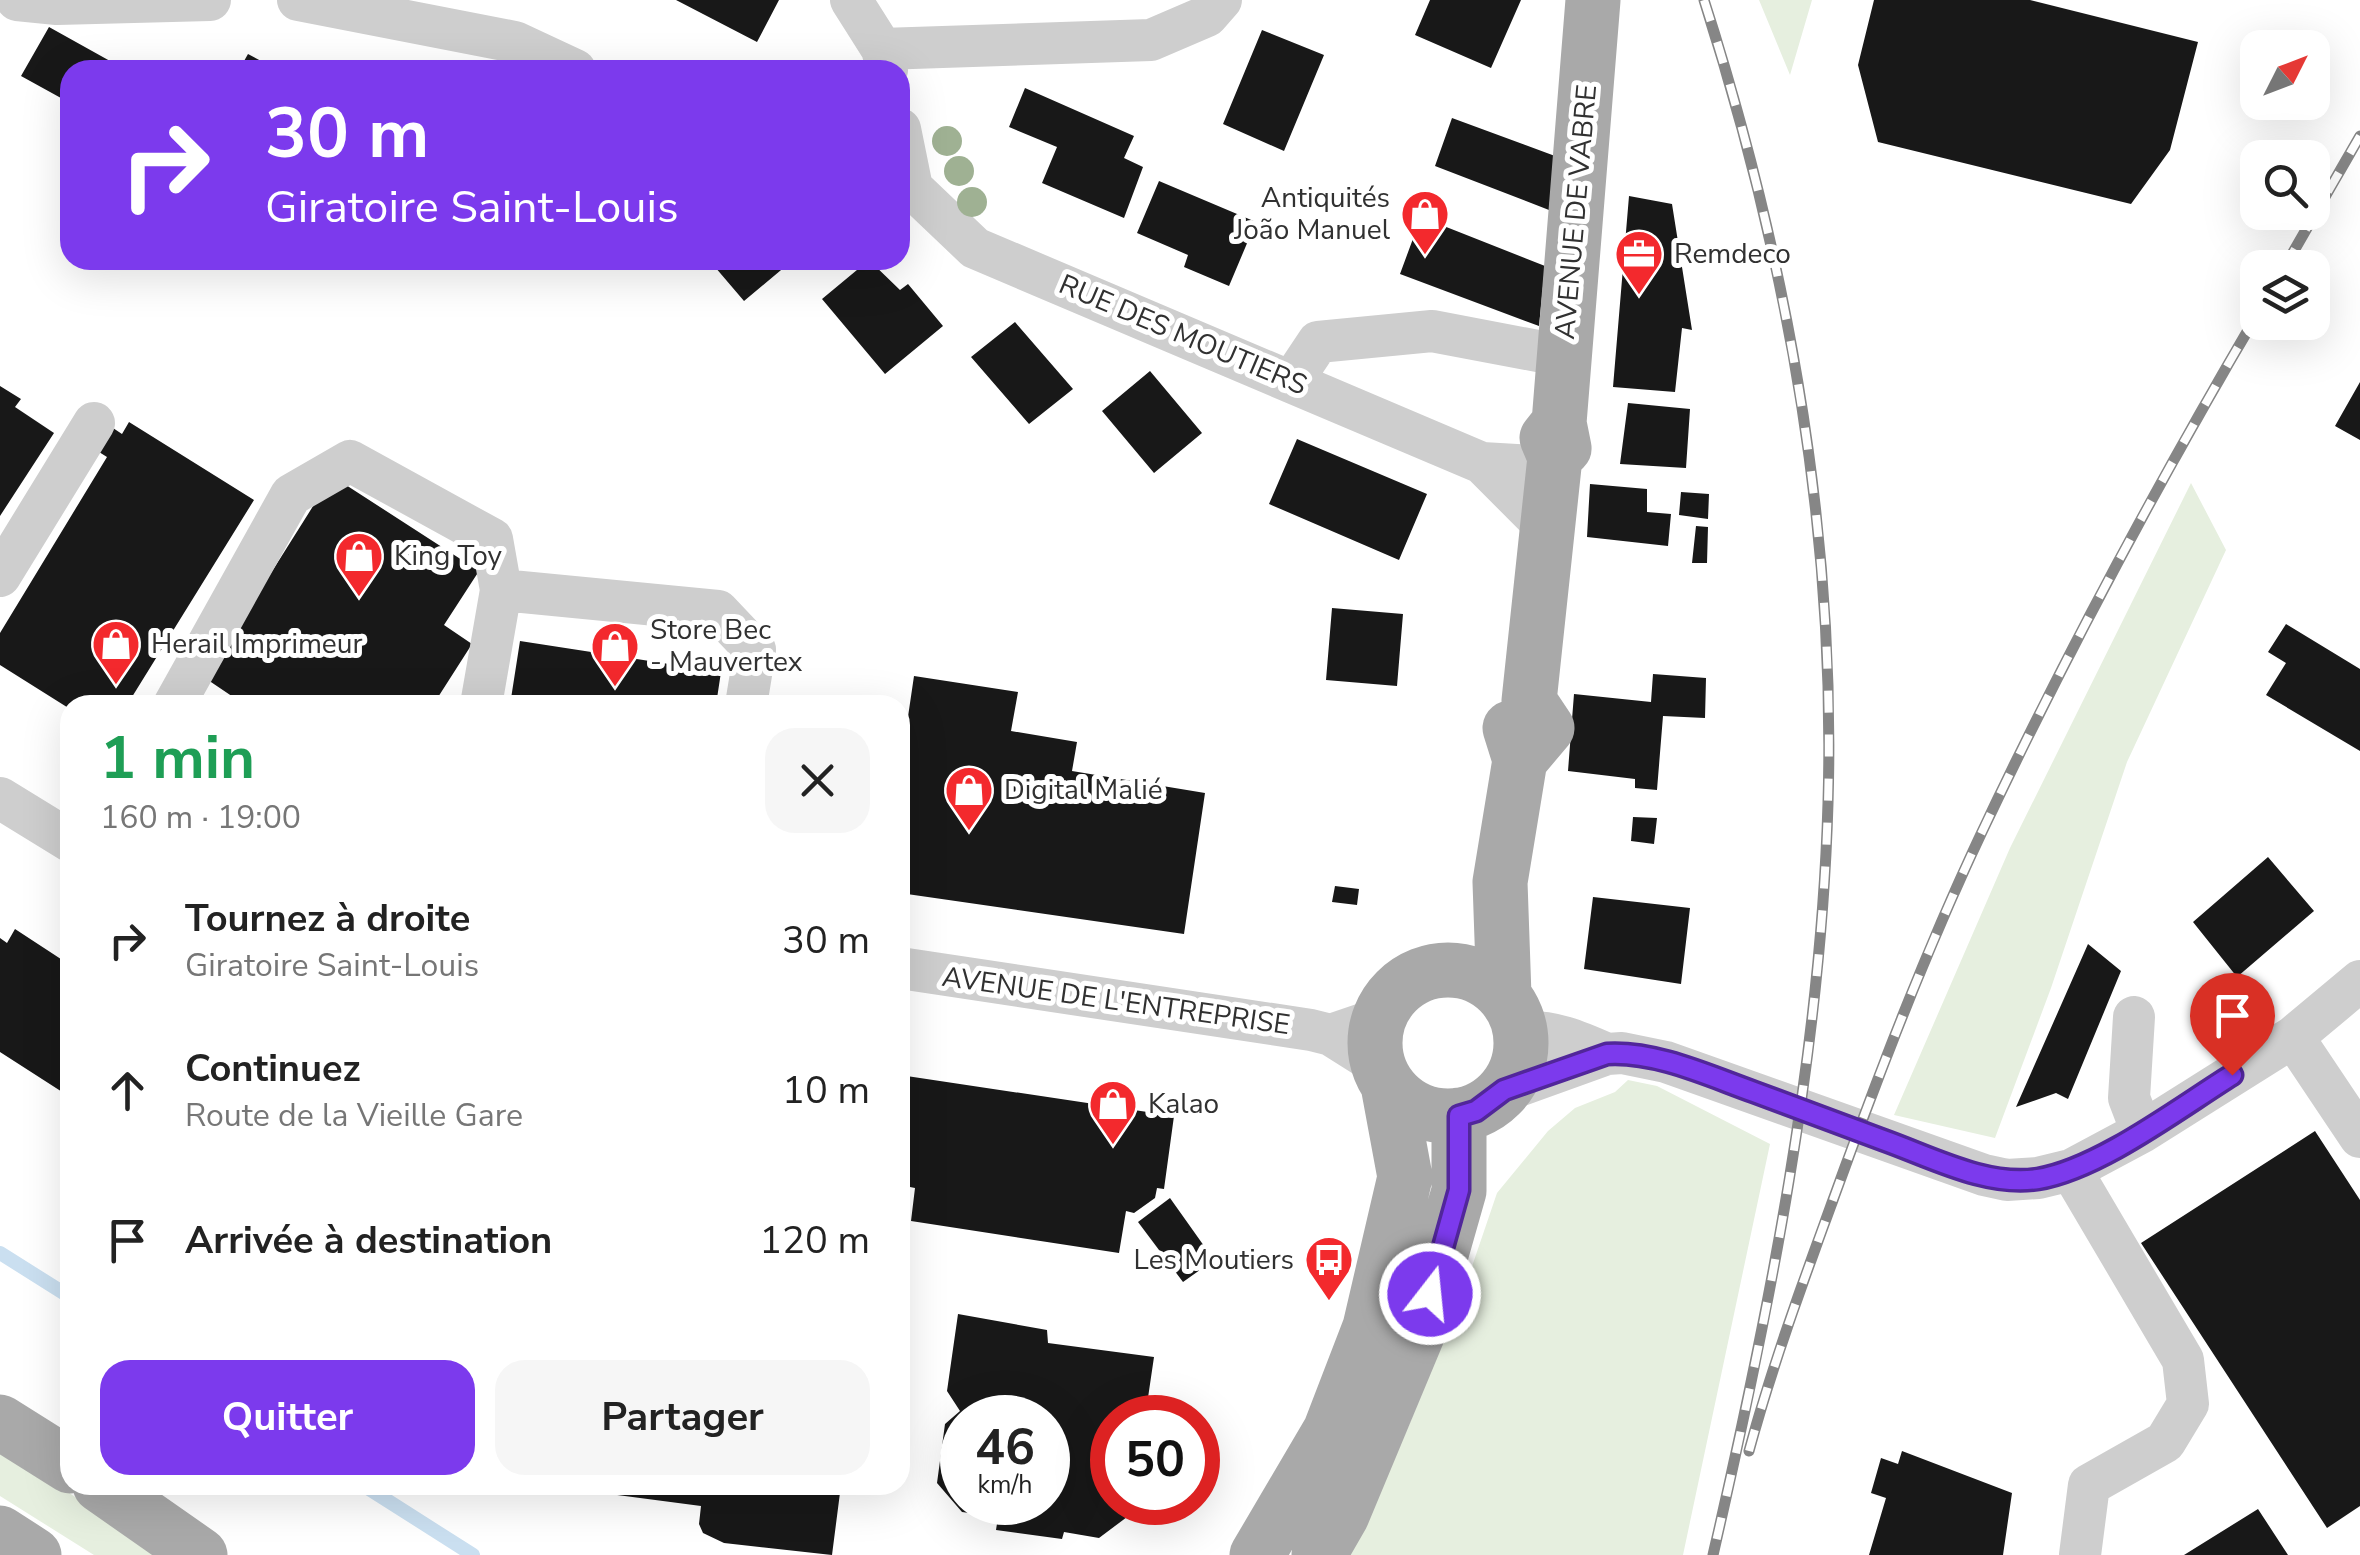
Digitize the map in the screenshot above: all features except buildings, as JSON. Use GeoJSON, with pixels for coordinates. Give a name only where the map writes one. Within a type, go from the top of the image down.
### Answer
{"type":"FeatureCollection","features":[{"type":"Feature","properties":{"kind":"main road","name":"AVENUE DE VABRE"},"geometry":{"type":"LineString","coordinates":[[1512,1014],[1500,882],[1520,760],[1507,720],[1529,701],[1556,449],[1593,0]]}},
{"type":"Feature","properties":{"kind":"main road","name":"AVENUE DE VABRE"},"geometry":{"type":"LineString","coordinates":[[1440,970],[1500,882]]}},
{"type":"Feature","properties":{"kind":"main road"},"geometry":{"type":"LineString","coordinates":[[1257,1555],[1330,1432],[1370,1327],[1405,1177],[1369,1051],[1388,1000],[1420,974],[1440,970],[1463,972],[1486,980],[1512,1014],[1520,1054],[1514,1073],[1481,1103],[1439,1116],[1402,1100],[1369,1051]]}},
{"type":"Feature","properties":{"kind":"main road"},"geometry":{"type":"LineString","coordinates":[[1320,1555],[1342,1515],[1420,1328],[1481,1103]]}},
{"type":"Feature","properties":{"kind":"main road"},"geometry":{"type":"LineString","coordinates":[[0,1422],[60,1460]]}},
{"type":"Feature","properties":{"kind":"main road"},"geometry":{"type":"LineString","coordinates":[[114,1495],[200,1555]]}},
{"type":"Feature","properties":{"kind":"main road"},"geometry":{"type":"LineString","coordinates":[[0,1533],[34,1555]]}},
{"type":"Feature","properties":{"kind":"street"},"geometry":{"type":"LineString","coordinates":[[17,0],[57,4],[210,0]]}},
{"type":"Feature","properties":{"kind":"street"},"geometry":{"type":"LineString","coordinates":[[298,0],[515,42],[554,60]]}},
{"type":"Feature","properties":{"kind":"street"},"geometry":{"type":"LineString","coordinates":[[851,0],[885,59],[1152,40],[1207,16],[1221,0]]}},
{"type":"Feature","properties":{"kind":"street","name":"RUE DES MOUTIERS"},"geometry":{"type":"LineString","coordinates":[[910,191],[975,248],[1482,463],[1548,528]]}},
{"type":"Feature","properties":{"kind":"street"},"geometry":{"type":"LineString","coordinates":[[1292,381],[1318,342],[1432,331],[1564,356]]}},
{"type":"Feature","properties":{"kind":"street"},"geometry":{"type":"LineString","coordinates":[[0,576],[94,423]]}},
{"type":"Feature","properties":{"kind":"street","name":"RUE DES MOUTIERS"},"geometry":{"type":"LineString","coordinates":[[1482,463],[1556,449]]}},
{"type":"Feature","properties":{"kind":"street"},"geometry":{"type":"LineString","coordinates":[[180,695],[292,494],[350,461],[492,539],[501,590],[484,695]]}},
{"type":"Feature","properties":{"kind":"street"},"geometry":{"type":"LineString","coordinates":[[501,590],[718,611],[755,650],[748,695]]}},
{"type":"Feature","properties":{"kind":"street"},"geometry":{"type":"LineString","coordinates":[[0,798],[60,835]]}},
{"type":"Feature","properties":{"kind":"street","name":"AVENUE DE L'ENTREPRISE"},"geometry":{"type":"LineString","coordinates":[[910,970],[1369,1051]]}},
{"type":"Feature","properties":{"kind":"street"},"geometry":{"type":"LineString","coordinates":[[1481,1103],[1607,1054],[1622,1053],[1666,1062],[1984,1175],[2007,1180],[2038,1178],[2072,1170],[2142,1132],[2293,1037],[2360,981]]}},
{"type":"Feature","properties":{"kind":"street"},"geometry":{"type":"LineString","coordinates":[[1512,1014],[1542,1030],[1607,1054]]}},
{"type":"Feature","properties":{"kind":"street"},"geometry":{"type":"LineString","coordinates":[[2134,1016],[2129,1098],[2142,1132]]}},
{"type":"Feature","properties":{"kind":"street"},"geometry":{"type":"LineString","coordinates":[[2293,1037],[2360,1137]]}},
{"type":"Feature","properties":{"kind":"street"},"geometry":{"type":"LineString","coordinates":[[2072,1170],[2183,1360],[2188,1404],[2165,1442],[2090,1486],[2080,1555]]}},
{"type":"Feature","properties":{"kind":"green space"},"geometry":{"type":"Polygon","coordinates":[[[1759,0],[1812,0],[1790,75],[1759,0]]]}},
{"type":"Feature","properties":{"kind":"green space"},"geometry":{"type":"Polygon","coordinates":[[[2191,483],[2226,550],[2127,762],[2051,988],[1995,1138],[1894,1115],[2010,848],[2191,483]]]}},
{"type":"Feature","properties":{"kind":"green space"},"geometry":{"type":"Polygon","coordinates":[[[1628,1080],[1657,1086],[1770,1144],[1683,1555],[1340,1555],[1407,1430],[1465,1287],[1497,1193],[1548,1131],[1575,1108],[1615,1092],[1628,1080]]]}},
{"type":"Feature","properties":{"kind":"green space"},"geometry":{"type":"Polygon","coordinates":[[[0,1452],[60,1487],[60,1495],[72,1495],[161,1555],[94,1555],[0,1496],[0,1452]]]}},
{"type":"Feature","properties":{"kind":"waterway"},"geometry":{"type":"LineString","coordinates":[[0,1253],[60,1291]]}},
{"type":"Feature","properties":{"kind":"waterway"},"geometry":{"type":"LineString","coordinates":[[379,1495],[473,1555]]}},
{"type":"Feature","properties":{"kind":"railway"},"geometry":{"type":"LineString","coordinates":[[1704,0],[1760,196],[1800,397],[1824,599],[1828,701],[1823,897],[1803,1087],[1754,1370],[1713,1555]]}},
{"type":"Feature","properties":{"kind":"railway"},"geometry":{"type":"LineString","coordinates":[[2294,250],[2360,136]]}},
{"type":"Feature","properties":{"kind":"railway"},"geometry":{"type":"LineString","coordinates":[[1749,1451],[1788,1324],[1850,1154],[1960,879],[2114,570],[2242,340]]}},
{"type":"Feature","properties":{"kind":"place","name":"Antiquités João Manuel"},"geometry":{"type":"Point","coordinates":[1425,256]}},
{"type":"Feature","properties":{"kind":"place","name":"Remdeco"},"geometry":{"type":"Point","coordinates":[1639,296]}},
{"type":"Feature","properties":{"kind":"place","name":"King Toy"},"geometry":{"type":"Point","coordinates":[359,598]}},
{"type":"Feature","properties":{"kind":"place","name":"Herail Imprimeur"},"geometry":{"type":"Point","coordinates":[116,686]}},
{"type":"Feature","properties":{"kind":"place","name":"Store Bec - Mauvertex"},"geometry":{"type":"Point","coordinates":[615,688]}},
{"type":"Feature","properties":{"kind":"place","name":"Digital Malié"},"geometry":{"type":"Point","coordinates":[969,832]}},
{"type":"Feature","properties":{"kind":"place","name":"Kalao"},"geometry":{"type":"Point","coordinates":[1113,1146]}},
{"type":"Feature","properties":{"kind":"place","name":"Les Moutiers"},"geometry":{"type":"Point","coordinates":[1329,1302]}},
{"type":"Feature","properties":{"kind":"route"},"geometry":{"type":"LineString","coordinates":[[1430,1294],[1459,1190],[1459,1116],[1476,1111],[1504,1090],[1607,1054],[1622,1053],[1666,1062],[1921,1154],[2007,1180],[2072,1170],[2142,1132],[2232,1075]]}}]}
